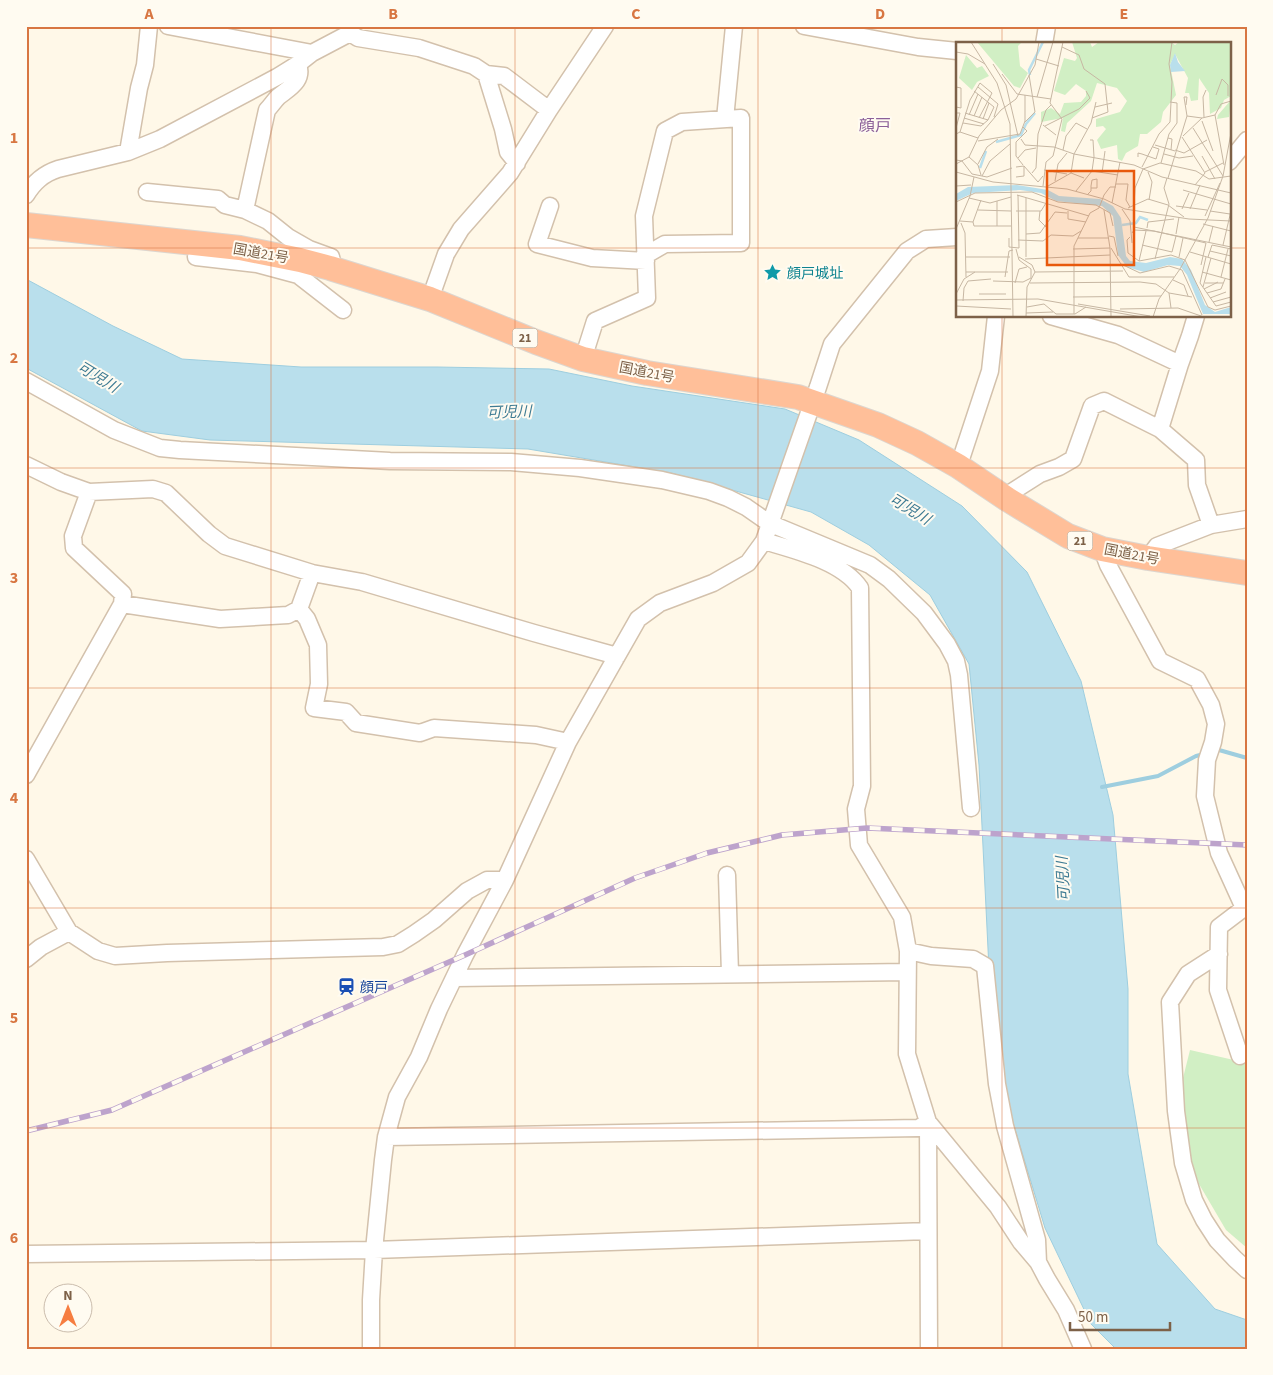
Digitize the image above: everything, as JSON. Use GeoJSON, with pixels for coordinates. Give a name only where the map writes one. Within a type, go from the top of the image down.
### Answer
{"type":"FeatureCollection","features":[{"type":"Feature","properties":{"kind":"highway","name":"国道21号"},"geometry":{"type":"LineString","coordinates":[[26,225],[240,248],[299,268],[330,268],[430,299],[536,342],[583,358],[647,374],[798,397],[811,407],[878,425],[917,443],[958,466],[1010,501],[1068,536],[1102,549],[1247,573]]}},
{"type":"Feature","properties":{"kind":"street"},"geometry":{"type":"LineString","coordinates":[[128,152],[148,47],[149,26]]}},
{"type":"Feature","properties":{"kind":"street"},"geometry":{"type":"LineString","coordinates":[[168,26],[312,53]]}},
{"type":"Feature","properties":{"kind":"street"},"geometry":{"type":"LineString","coordinates":[[430,299],[446,254],[461,229],[510,173],[605,26]]}},
{"type":"Feature","properties":{"kind":"street"},"geometry":{"type":"LineString","coordinates":[[725,119],[734,26]]}},
{"type":"Feature","properties":{"kind":"street"},"geometry":{"type":"LineString","coordinates":[[805,26],[918,47],[956,51]]}},
{"type":"Feature","properties":{"kind":"street"},"geometry":{"type":"LineString","coordinates":[[1044,42],[1047,26]]}},
{"type":"Feature","properties":{"kind":"street"},"geometry":{"type":"LineString","coordinates":[[26,195],[38,179],[48,173],[128,152],[160,139],[277,77],[350,30],[358,38],[420,48],[474,66],[486,74],[504,76],[549,110]]}},
{"type":"Feature","properties":{"kind":"street"},"geometry":{"type":"LineString","coordinates":[[245,210],[267,110],[277,98],[299,79],[300,70],[298,64]]}},
{"type":"Feature","properties":{"kind":"street"},"geometry":{"type":"LineString","coordinates":[[486,74],[508,152],[517,163]]}},
{"type":"Feature","properties":{"kind":"street"},"geometry":{"type":"LineString","coordinates":[[550,206],[536,244],[592,258],[646,258],[665,244],[741,243],[741,118],[682,122],[665,131],[644,216],[646,258],[647,298],[595,321],[583,358]]}},
{"type":"Feature","properties":{"kind":"street"},"geometry":{"type":"LineString","coordinates":[[1230,161],[1247,140]]}},
{"type":"Feature","properties":{"kind":"street"},"geometry":{"type":"LineString","coordinates":[[147,192],[218,199],[226,205],[245,210],[268,221],[288,237],[309,249],[331,257],[330,268]]}},
{"type":"Feature","properties":{"kind":"street"},"geometry":{"type":"LineString","coordinates":[[371,1349],[374,1250],[386,1137],[397,1097],[420,1057],[439,1009],[505,880],[568,742],[638,619],[660,603],[713,583],[748,563],[764,541],[832,344],[907,251],[926,239],[956,237]]}},
{"type":"Feature","properties":{"kind":"street"},"geometry":{"type":"LineString","coordinates":[[196,257],[299,268],[343,310]]}},
{"type":"Feature","properties":{"kind":"street"},"geometry":{"type":"LineString","coordinates":[[958,466],[990,371],[996,318]]}},
{"type":"Feature","properties":{"kind":"street"},"geometry":{"type":"LineString","coordinates":[[1058,318],[1118,335],[1180,364]]}},
{"type":"Feature","properties":{"kind":"street"},"geometry":{"type":"LineString","coordinates":[[1160,429],[1195,318]]}},
{"type":"Feature","properties":{"kind":"street"},"geometry":{"type":"LineString","coordinates":[[26,382],[114,430],[160,448],[390,461],[511,462],[580,468],[662,480],[709,491],[728,498],[769,523],[870,565],[890,579],[924,613],[947,644],[956,661],[959,675],[971,808]]}},
{"type":"Feature","properties":{"kind":"street"},"geometry":{"type":"LineString","coordinates":[[1010,501],[1040,474],[1060,467],[1073,459],[1092,406],[1104,401],[1160,429],[1196,460],[1197,485],[1210,525]]}},
{"type":"Feature","properties":{"kind":"street"},"geometry":{"type":"LineString","coordinates":[[26,465],[89,492],[153,489],[166,493],[209,534],[225,546],[312,572],[362,582],[534,634],[617,656]]}},
{"type":"Feature","properties":{"kind":"street"},"geometry":{"type":"LineString","coordinates":[[26,775],[122,604],[123,594],[74,548],[73,536],[89,492]]}},
{"type":"Feature","properties":{"kind":"street"},"geometry":{"type":"LineString","coordinates":[[1148,558],[1157,546],[1210,525],[1247,518]]}},
{"type":"Feature","properties":{"kind":"street"},"geometry":{"type":"LineString","coordinates":[[764,541],[834,565],[854,579],[860,588],[862,786],[856,809],[859,844],[902,917],[908,951],[907,1054],[928,1122],[929,1349]]}},
{"type":"Feature","properties":{"kind":"street"},"geometry":{"type":"LineString","coordinates":[[1102,549],[1108,565],[1160,661],[1196,680],[1211,705],[1216,724],[1207,760],[1205,796],[1219,853],[1246,906],[1220,927],[1218,990],[1240,1056]]}},
{"type":"Feature","properties":{"kind":"street"},"geometry":{"type":"LineString","coordinates":[[122,604],[220,618],[288,615],[299,609],[312,572]]}},
{"type":"Feature","properties":{"kind":"street"},"geometry":{"type":"LineString","coordinates":[[299,609],[307,618],[318,645],[319,684],[314,708],[346,712],[356,723],[420,733],[434,728],[536,735],[568,742]]}},
{"type":"Feature","properties":{"kind":"street"},"geometry":{"type":"LineString","coordinates":[[26,859],[69,932],[98,952],[115,956],[383,947],[398,944],[414,934],[434,920],[467,891],[487,880],[505,880]]}},
{"type":"Feature","properties":{"kind":"street"},"geometry":{"type":"LineString","coordinates":[[728,874],[730,974]]}},
{"type":"Feature","properties":{"kind":"street"},"geometry":{"type":"LineString","coordinates":[[26,959],[41,947],[69,932]]}},
{"type":"Feature","properties":{"kind":"street"},"geometry":{"type":"LineString","coordinates":[[908,951],[931,956],[973,959],[985,966],[997,1084],[1005,1126],[1037,1240],[1038,1262]]}},
{"type":"Feature","properties":{"kind":"street"},"geometry":{"type":"LineString","coordinates":[[1219,954],[1188,974],[1170,1002],[1176,1111],[1183,1164],[1194,1200],[1217,1240],[1247,1270]]}},
{"type":"Feature","properties":{"kind":"street"},"geometry":{"type":"LineString","coordinates":[[455,978],[907,972]]}},
{"type":"Feature","properties":{"kind":"street"},"geometry":{"type":"LineString","coordinates":[[386,1137],[919,1128],[928,1122]]}},
{"type":"Feature","properties":{"kind":"street"},"geometry":{"type":"LineString","coordinates":[[928,1122],[998,1208],[1021,1242],[1038,1262],[1066,1310],[1083,1349]]}},
{"type":"Feature","properties":{"kind":"street"},"geometry":{"type":"LineString","coordinates":[[26,1254],[374,1250],[928,1231]]}},
{"type":"Feature","properties":{"kind":"green space"},"geometry":{"type":"Polygon","coordinates":[[[1190,1050],[1247,1063],[1247,1248],[1226,1230],[1199,1184],[1187,1149],[1180,1090],[1190,1050]]]}},
{"type":"Feature","properties":{"kind":"water","name":"可児川"},"geometry":{"type":"Polygon","coordinates":[[[26,279],[113,326],[182,359],[301,367],[549,369],[632,386],[785,409],[859,440],[962,506],[1027,572],[1081,681],[1113,815],[1128,989],[1128,1074],[1157,1244],[1215,1309],[1247,1320],[1247,1349],[1116,1349],[1091,1324],[1045,1228],[1008,1106],[989,969],[979,765],[969,664],[930,595],[869,545],[811,512],[671,473],[528,449],[210,440],[142,431],[26,368],[26,279]]]}},
{"type":"Feature","properties":{"kind":"waterway"},"geometry":{"type":"LineString","coordinates":[[1215,751],[1219,750],[1247,758]]}},
{"type":"Feature","properties":{"kind":"waterway"},"geometry":{"type":"LineString","coordinates":[[1102,787],[1158,776],[1196,756],[1204,754]]}},
{"type":"Feature","properties":{"kind":"railway"},"geometry":{"type":"LineString","coordinates":[[26,1131],[112,1110],[635,878],[707,853],[782,835],[867,828],[1247,845]]}},
{"type":"Feature","properties":{"kind":"place","name":"顔戸城址"},"geometry":{"type":"Point","coordinates":[773,273]}},
{"type":"Feature","properties":{"kind":"place","name":"顔戸"},"geometry":{"type":"Point","coordinates":[346,987]}},
{"type":"Feature","properties":{"kind":"district","name":"顔戸"},"geometry":{"type":"Point","coordinates":[875,125]}}]}
